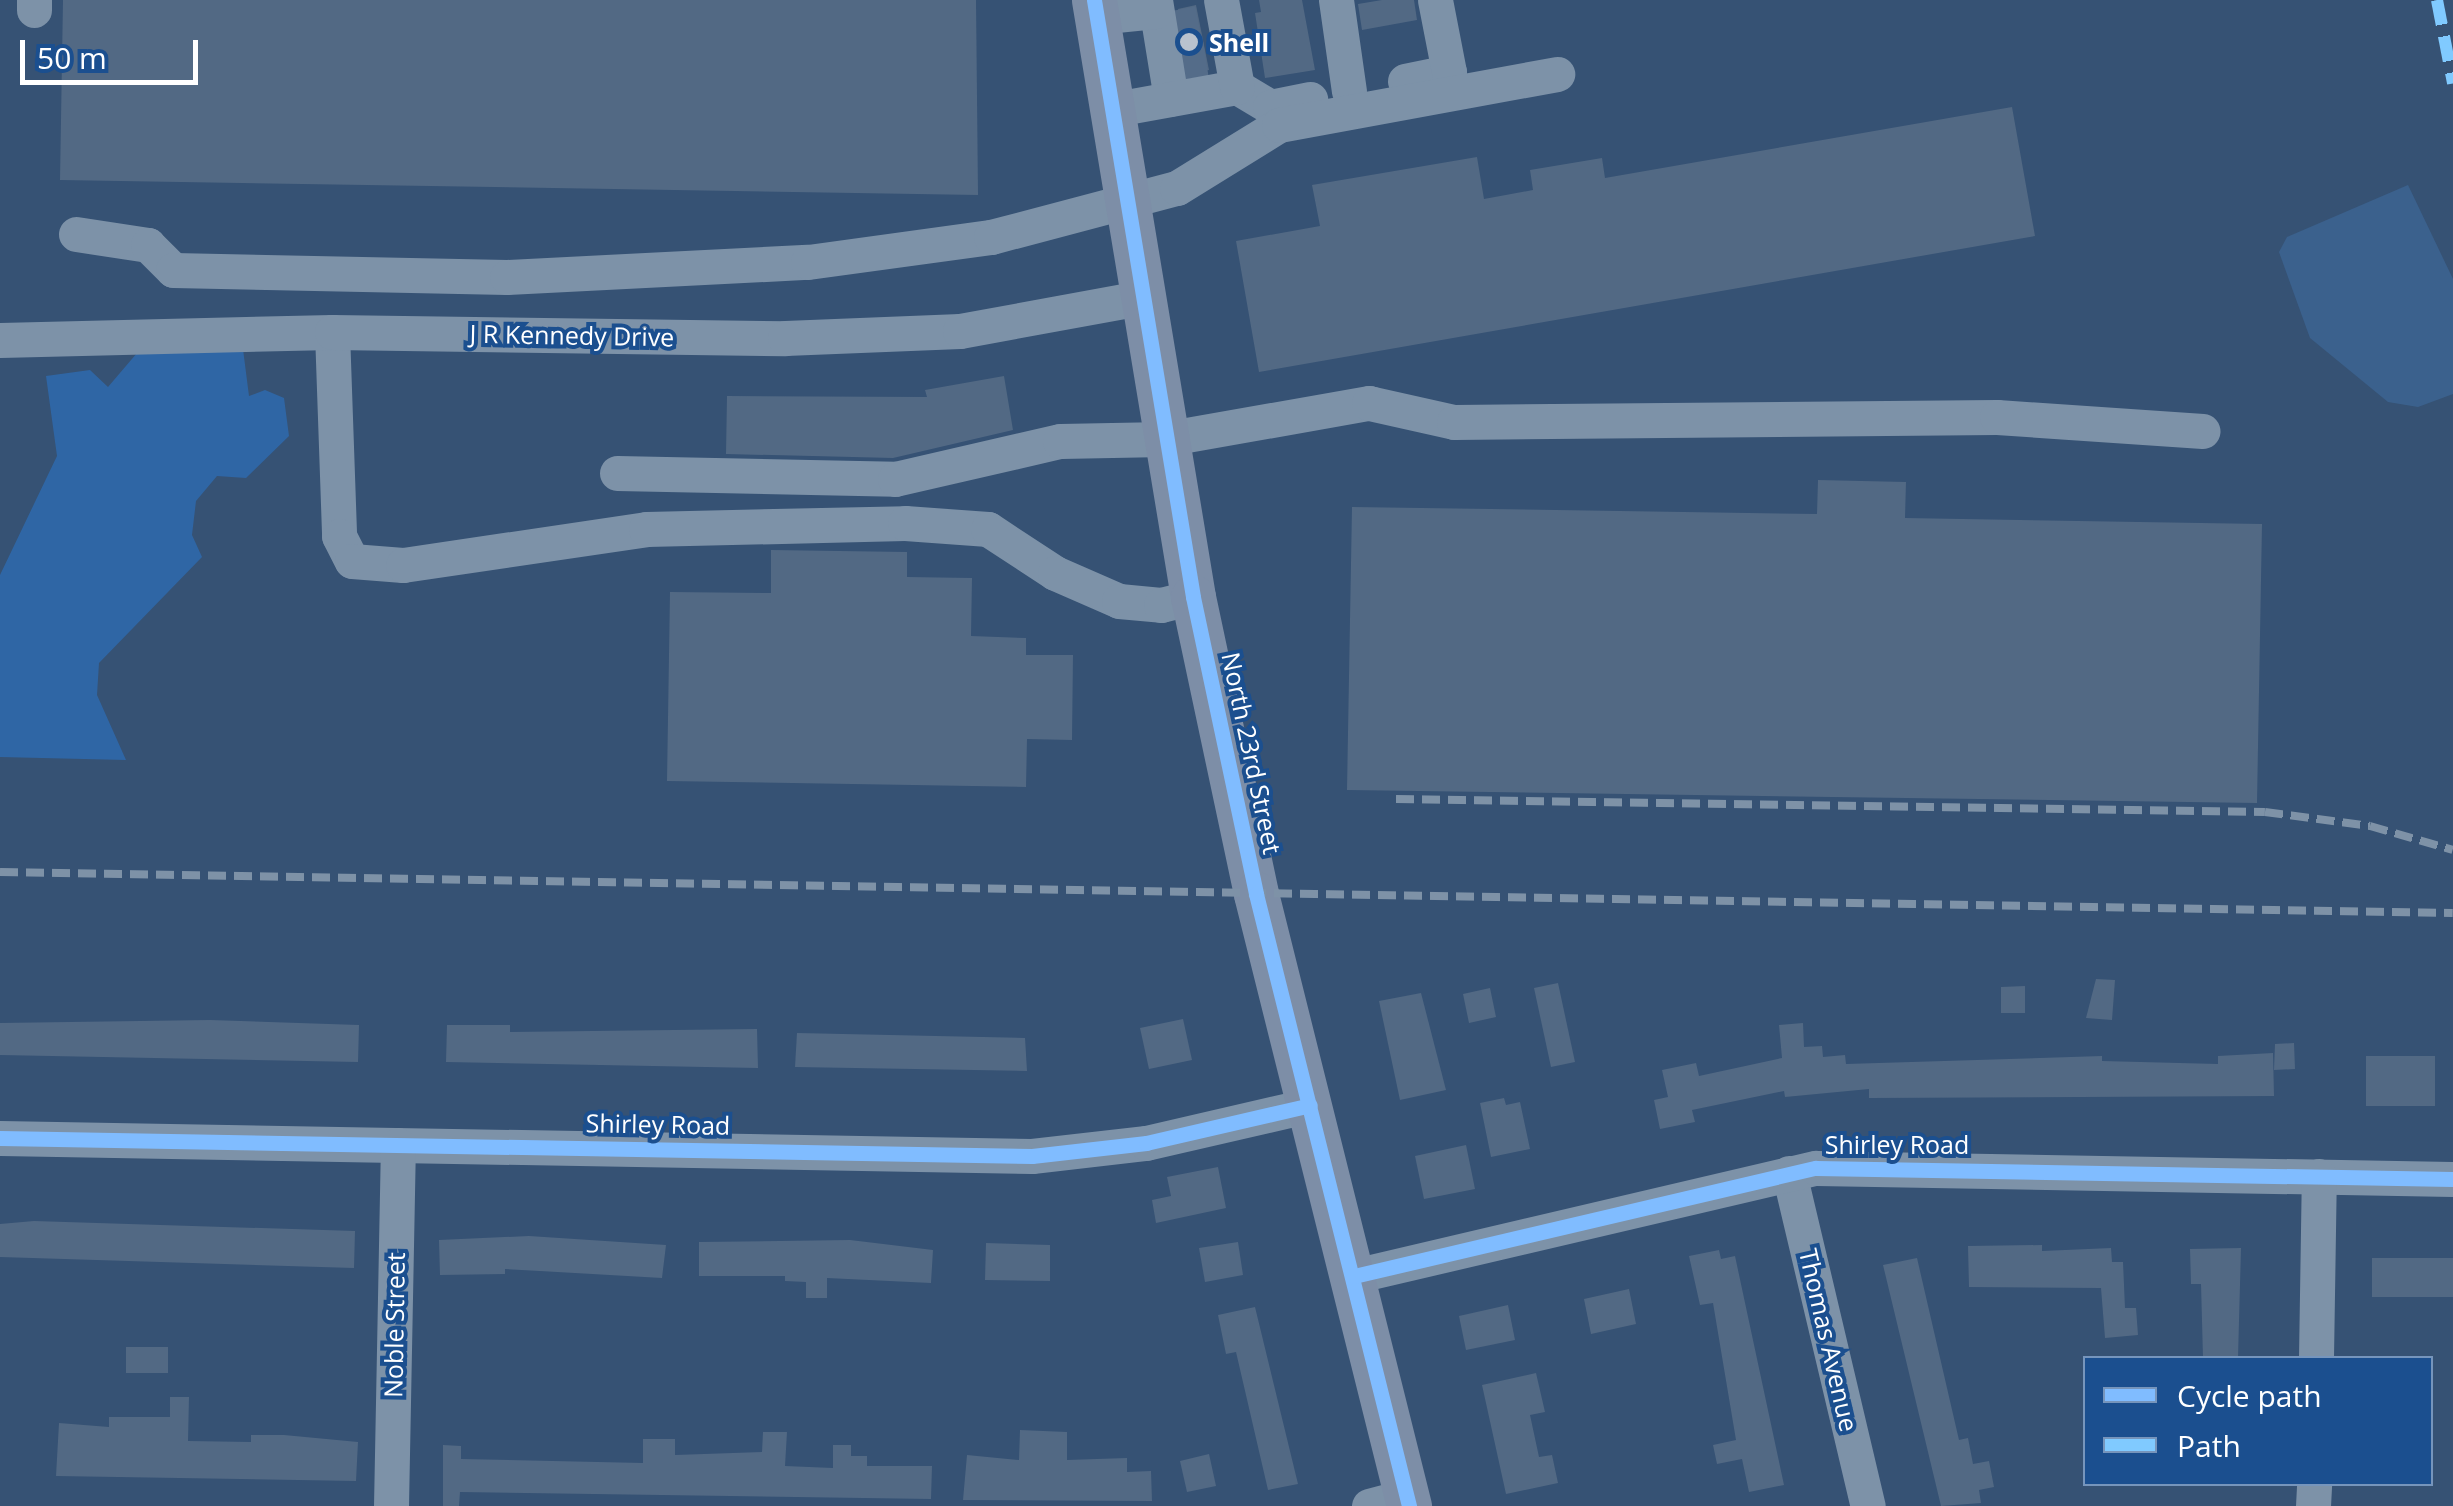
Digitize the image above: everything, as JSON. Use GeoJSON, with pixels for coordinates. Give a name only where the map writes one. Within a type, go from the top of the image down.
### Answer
{"type":"FeatureCollection","features":[{"type":"Feature","properties":{"kind":"main road","name":"North 23rd Street"},"geometry":{"type":"LineString","coordinates":[[1095,8],[1140,298],[1194,597],[1256,894],[1354,1276],[1395,1503]]}},
{"type":"Feature","properties":{"kind":"street"},"geometry":{"type":"LineString","coordinates":[[1336,0],[1349,91]]}},
{"type":"Feature","properties":{"kind":"street"},"geometry":{"type":"LineString","coordinates":[[1184,16],[1199,71],[1270,107],[1449,72],[1435,0]]}},
{"type":"Feature","properties":{"kind":"street"},"geometry":{"type":"LineString","coordinates":[[1095,8],[1184,16]]}},
{"type":"Feature","properties":{"kind":"street"},"geometry":{"type":"LineString","coordinates":[[1184,16],[1199,71]]}},
{"type":"Feature","properties":{"kind":"street"},"geometry":{"type":"LineString","coordinates":[[1110,110],[1199,71]]}},
{"type":"Feature","properties":{"kind":"street"},"geometry":{"type":"LineString","coordinates":[[76,234],[148,245],[173,270],[508,277],[808,262],[990,238],[1177,188],[1280,126],[1556,74]]}},
{"type":"Feature","properties":{"kind":"street","name":"J R Kennedy Drive"},"geometry":{"type":"LineString","coordinates":[[0,340],[332,332],[784,338],[960,331],[1140,298]]}},
{"type":"Feature","properties":{"kind":"street"},"geometry":{"type":"LineString","coordinates":[[332,332],[339,536],[352,561],[403,564],[646,529],[905,523],[988,529],[1055,573],[1119,601],[1160,605],[1194,597]]}},
{"type":"Feature","properties":{"kind":"street"},"geometry":{"type":"LineString","coordinates":[[617,473],[894,480],[1060,441],[1164,439],[1369,403],[1454,422],[1997,417],[2203,431]]}},
{"type":"Feature","properties":{"kind":"street","name":"Shirley Road"},"geometry":{"type":"LineString","coordinates":[[0,1138],[1032,1156],[1146,1143],[1310,1104]]}},
{"type":"Feature","properties":{"kind":"street","name":"Noble Street"},"geometry":{"type":"LineString","coordinates":[[391,1506],[398,1145]]}},
{"type":"Feature","properties":{"kind":"street","name":"Shirley Road"},"geometry":{"type":"LineString","coordinates":[[1354,1276],[1789,1173],[1854,1167],[2453,1179]]}},
{"type":"Feature","properties":{"kind":"street","name":"Thomas Avenue"},"geometry":{"type":"LineString","coordinates":[[1789,1173],[1868,1506]]}},
{"type":"Feature","properties":{"kind":"street"},"geometry":{"type":"LineString","coordinates":[[2316,1356],[2319,1176]]}},
{"type":"Feature","properties":{"kind":"shaded area"},"geometry":{"type":"Polygon","coordinates":[[[2408,185],[2453,279],[2453,394],[2418,407],[2388,402],[2310,338],[2279,252],[2287,237],[2408,185]]]}},
{"type":"Feature","properties":{"kind":"shaded area"},"geometry":{"type":"Polygon","coordinates":[[[143,346],[243,349],[249,396],[265,390],[284,398],[289,436],[246,478],[217,476],[196,501],[192,535],[202,557],[99,663],[97,695],[126,760],[0,757],[0,575],[57,456],[46,376],[90,370],[108,387],[143,346]]]}},
{"type":"Feature","properties":{"kind":"building"},"geometry":{"type":"Polygon","coordinates":[[[63,0],[976,0],[978,195],[60,180],[63,0]]]}},
{"type":"Feature","properties":{"kind":"building"},"geometry":{"type":"Polygon","coordinates":[[[1259,0],[1302,0],[1315,70],[1265,78],[1255,13],[1261,12],[1259,0]]]}},
{"type":"Feature","properties":{"kind":"building"},"geometry":{"type":"Polygon","coordinates":[[[1414,0],[1417,20],[1362,30],[1358,4],[1414,0]]]}},
{"type":"Feature","properties":{"kind":"building"},"geometry":{"type":"Polygon","coordinates":[[[1196,5],[1209,70],[1189,74],[1178,9],[1196,5]]]}},
{"type":"Feature","properties":{"kind":"building"},"geometry":{"type":"Polygon","coordinates":[[[2012,107],[2035,236],[1259,372],[1236,241],[1320,226],[1312,185],[1477,157],[1484,199],[1533,190],[1530,170],[1602,158],[1605,178],[2012,107]]]}},
{"type":"Feature","properties":{"kind":"building"},"geometry":{"type":"Polygon","coordinates":[[[1004,376],[1013,430],[893,458],[726,454],[727,396],[927,397],[925,390],[1004,376]]]}},
{"type":"Feature","properties":{"kind":"building"},"geometry":{"type":"Polygon","coordinates":[[[1818,480],[1906,482],[1905,518],[2262,524],[2257,803],[1347,790],[1352,507],[1817,514],[1818,480]]]}},
{"type":"Feature","properties":{"kind":"building"},"geometry":{"type":"Polygon","coordinates":[[[771,550],[907,552],[907,577],[972,578],[971,636],[1026,638],[1026,655],[1073,655],[1072,740],[1027,739],[1026,787],[667,781],[670,592],[771,593],[771,550]]]}},
{"type":"Feature","properties":{"kind":"building"},"geometry":{"type":"Polygon","coordinates":[[[2096,979],[2115,980],[2112,1020],[2086,1018],[2096,979]]]}},
{"type":"Feature","properties":{"kind":"building"},"geometry":{"type":"Polygon","coordinates":[[[1558,983],[1575,1062],[1551,1067],[1534,988],[1558,983]]]}},
{"type":"Feature","properties":{"kind":"building"},"geometry":{"type":"Polygon","coordinates":[[[2025,986],[2025,1013],[2001,1013],[2001,987],[2025,986]]]}},
{"type":"Feature","properties":{"kind":"building"},"geometry":{"type":"Polygon","coordinates":[[[1490,988],[1496,1017],[1469,1023],[1463,994],[1490,988]]]}},
{"type":"Feature","properties":{"kind":"building"},"geometry":{"type":"Polygon","coordinates":[[[1421,993],[1446,1090],[1400,1100],[1379,1001],[1421,993]]]}},
{"type":"Feature","properties":{"kind":"building"},"geometry":{"type":"Polygon","coordinates":[[[1183,1019],[1192,1060],[1149,1069],[1140,1028],[1183,1019]]]}},
{"type":"Feature","properties":{"kind":"building"},"geometry":{"type":"Polygon","coordinates":[[[210,1020],[359,1025],[358,1062],[0,1055],[0,1023],[210,1020]]]}},
{"type":"Feature","properties":{"kind":"building"},"geometry":{"type":"Polygon","coordinates":[[[1803,1023],[1804,1047],[1822,1046],[1823,1057],[1845,1055],[1846,1064],[2102,1056],[2102,1061],[2218,1064],[2218,1056],[2273,1053],[2274,1096],[1869,1098],[1869,1089],[1785,1097],[1784,1091],[1692,1110],[1695,1122],[1660,1129],[1654,1100],[1668,1097],[1662,1070],[1696,1063],[1699,1076],[1782,1058],[1779,1025],[1803,1023]]]}},
{"type":"Feature","properties":{"kind":"building"},"geometry":{"type":"Polygon","coordinates":[[[447,1025],[510,1025],[510,1032],[757,1029],[758,1068],[446,1062],[447,1025]]]}},
{"type":"Feature","properties":{"kind":"building"},"geometry":{"type":"Polygon","coordinates":[[[797,1033],[1025,1038],[1027,1071],[795,1067],[797,1033]]]}},
{"type":"Feature","properties":{"kind":"building"},"geometry":{"type":"Polygon","coordinates":[[[2294,1043],[2295,1069],[2274,1070],[2275,1044],[2294,1043]]]}},
{"type":"Feature","properties":{"kind":"building"},"geometry":{"type":"Polygon","coordinates":[[[2366,1056],[2435,1056],[2435,1106],[2366,1106],[2366,1056]]]}},
{"type":"Feature","properties":{"kind":"building"},"geometry":{"type":"Polygon","coordinates":[[[1504,1098],[1506,1105],[1520,1102],[1530,1149],[1491,1157],[1480,1103],[1504,1098]]]}},
{"type":"Feature","properties":{"kind":"building"},"geometry":{"type":"Polygon","coordinates":[[[1466,1145],[1475,1189],[1424,1199],[1415,1156],[1466,1145]]]}},
{"type":"Feature","properties":{"kind":"building"},"geometry":{"type":"Polygon","coordinates":[[[1218,1167],[1226,1208],[1156,1223],[1152,1200],[1171,1196],[1167,1177],[1218,1167]]]}},
{"type":"Feature","properties":{"kind":"building"},"geometry":{"type":"Polygon","coordinates":[[[34,1221],[355,1231],[354,1268],[0,1257],[0,1224],[34,1221]]]}},
{"type":"Feature","properties":{"kind":"building"},"geometry":{"type":"Polygon","coordinates":[[[529,1236],[666,1245],[662,1278],[505,1269],[505,1274],[440,1275],[439,1240],[529,1236]]]}},
{"type":"Feature","properties":{"kind":"building"},"geometry":{"type":"Polygon","coordinates":[[[850,1240],[933,1250],[931,1283],[827,1278],[827,1298],[806,1298],[806,1282],[785,1281],[785,1276],[699,1276],[699,1242],[850,1240]]]}},
{"type":"Feature","properties":{"kind":"building"},"geometry":{"type":"Polygon","coordinates":[[[1238,1242],[1243,1275],[1205,1282],[1199,1248],[1238,1242]]]}},
{"type":"Feature","properties":{"kind":"building"},"geometry":{"type":"Polygon","coordinates":[[[986,1243],[1050,1245],[1050,1281],[985,1280],[986,1243]]]}},
{"type":"Feature","properties":{"kind":"building"},"geometry":{"type":"Polygon","coordinates":[[[2042,1245],[2042,1251],[2111,1248],[2112,1262],[2123,1262],[2125,1308],[2136,1308],[2138,1335],[2105,1338],[2101,1288],[1969,1287],[1968,1246],[2042,1245]]]}},
{"type":"Feature","properties":{"kind":"building"},"geometry":{"type":"Polygon","coordinates":[[[2241,1248],[2238,1356],[2203,1356],[2201,1284],[2191,1284],[2190,1249],[2241,1248]]]}},
{"type":"Feature","properties":{"kind":"building"},"geometry":{"type":"Polygon","coordinates":[[[1719,1250],[1721,1259],[1735,1256],[1784,1485],[1749,1492],[1742,1459],[1717,1464],[1713,1445],[1736,1440],[1713,1303],[1700,1305],[1689,1256],[1719,1250]]]}},
{"type":"Feature","properties":{"kind":"building"},"geometry":{"type":"Polygon","coordinates":[[[1917,1258],[1959,1440],[1968,1438],[1973,1464],[1989,1461],[1994,1487],[1979,1490],[1981,1503],[1941,1506],[1883,1265],[1917,1258]]]}},
{"type":"Feature","properties":{"kind":"building"},"geometry":{"type":"Polygon","coordinates":[[[2372,1258],[2453,1258],[2453,1297],[2372,1297],[2372,1258]]]}},
{"type":"Feature","properties":{"kind":"building"},"geometry":{"type":"Polygon","coordinates":[[[1629,1289],[1636,1324],[1591,1334],[1584,1299],[1629,1289]]]}},
{"type":"Feature","properties":{"kind":"building"},"geometry":{"type":"Polygon","coordinates":[[[1508,1305],[1515,1340],[1466,1350],[1459,1316],[1508,1305]]]}},
{"type":"Feature","properties":{"kind":"building"},"geometry":{"type":"Polygon","coordinates":[[[1255,1307],[1298,1484],[1268,1490],[1236,1352],[1226,1354],[1218,1315],[1255,1307]]]}},
{"type":"Feature","properties":{"kind":"building"},"geometry":{"type":"Polygon","coordinates":[[[126,1347],[168,1347],[168,1373],[126,1373],[126,1347]]]}},
{"type":"Feature","properties":{"kind":"building"},"geometry":{"type":"Polygon","coordinates":[[[1536,1373],[1545,1412],[1530,1415],[1539,1457],[1552,1455],[1558,1483],[1506,1494],[1482,1385],[1536,1373]]]}},
{"type":"Feature","properties":{"kind":"building"},"geometry":{"type":"Polygon","coordinates":[[[170,1397],[189,1397],[188,1441],[251,1442],[251,1435],[284,1435],[358,1442],[356,1481],[56,1476],[59,1423],[109,1427],[109,1417],[170,1417],[170,1397]]]}},
{"type":"Feature","properties":{"kind":"building"},"geometry":{"type":"Polygon","coordinates":[[[1020,1430],[1067,1432],[1067,1460],[1127,1458],[1127,1472],[1151,1471],[1152,1501],[963,1500],[967,1455],[1019,1460],[1020,1430]]]}},
{"type":"Feature","properties":{"kind":"building"},"geometry":{"type":"Polygon","coordinates":[[[763,1432],[787,1432],[785,1466],[833,1468],[833,1445],[851,1445],[851,1456],[867,1456],[867,1466],[932,1466],[931,1499],[460,1492],[459,1506],[443,1506],[443,1445],[461,1446],[461,1459],[643,1463],[643,1439],[675,1439],[675,1455],[762,1452],[763,1432]]]}},
{"type":"Feature","properties":{"kind":"building"},"geometry":{"type":"Polygon","coordinates":[[[1209,1454],[1216,1486],[1187,1492],[1180,1461],[1209,1454]]]}},
{"type":"Feature","properties":{"kind":"tunnel"},"geometry":{"type":"LineString","coordinates":[[1174,28],[1199,23]]}},
{"type":"Feature","properties":{"kind":"tunnel"},"geometry":{"type":"LineString","coordinates":[[1181,62],[1206,58]]}},
{"type":"Feature","properties":{"kind":"railway"},"geometry":{"type":"LineString","coordinates":[[1396,799],[2265,812],[2370,826],[2453,850]]}},
{"type":"Feature","properties":{"kind":"railway"},"geometry":{"type":"LineString","coordinates":[[0,872],[2453,913]]}},
{"type":"Feature","properties":{"kind":"marked path"},"geometry":{"type":"LineString","coordinates":[[2437,0],[2453,83]]}},
{"type":"Feature","properties":{"kind":"cycle path"},"geometry":{"type":"LineString","coordinates":[[1094,0],[1193,597],[1256,894],[1409,1506]]}},
{"type":"Feature","properties":{"kind":"cycle path"},"geometry":{"type":"LineString","coordinates":[[0,1138],[1032,1156],[1146,1143],[1310,1105]]}},
{"type":"Feature","properties":{"kind":"cycle path"},"geometry":{"type":"LineString","coordinates":[[1354,1276],[1816,1168],[2453,1179]]}},
{"type":"Feature","properties":{"kind":"place","name":"Shell"},"geometry":{"type":"Point","coordinates":[1189,42]}}]}
